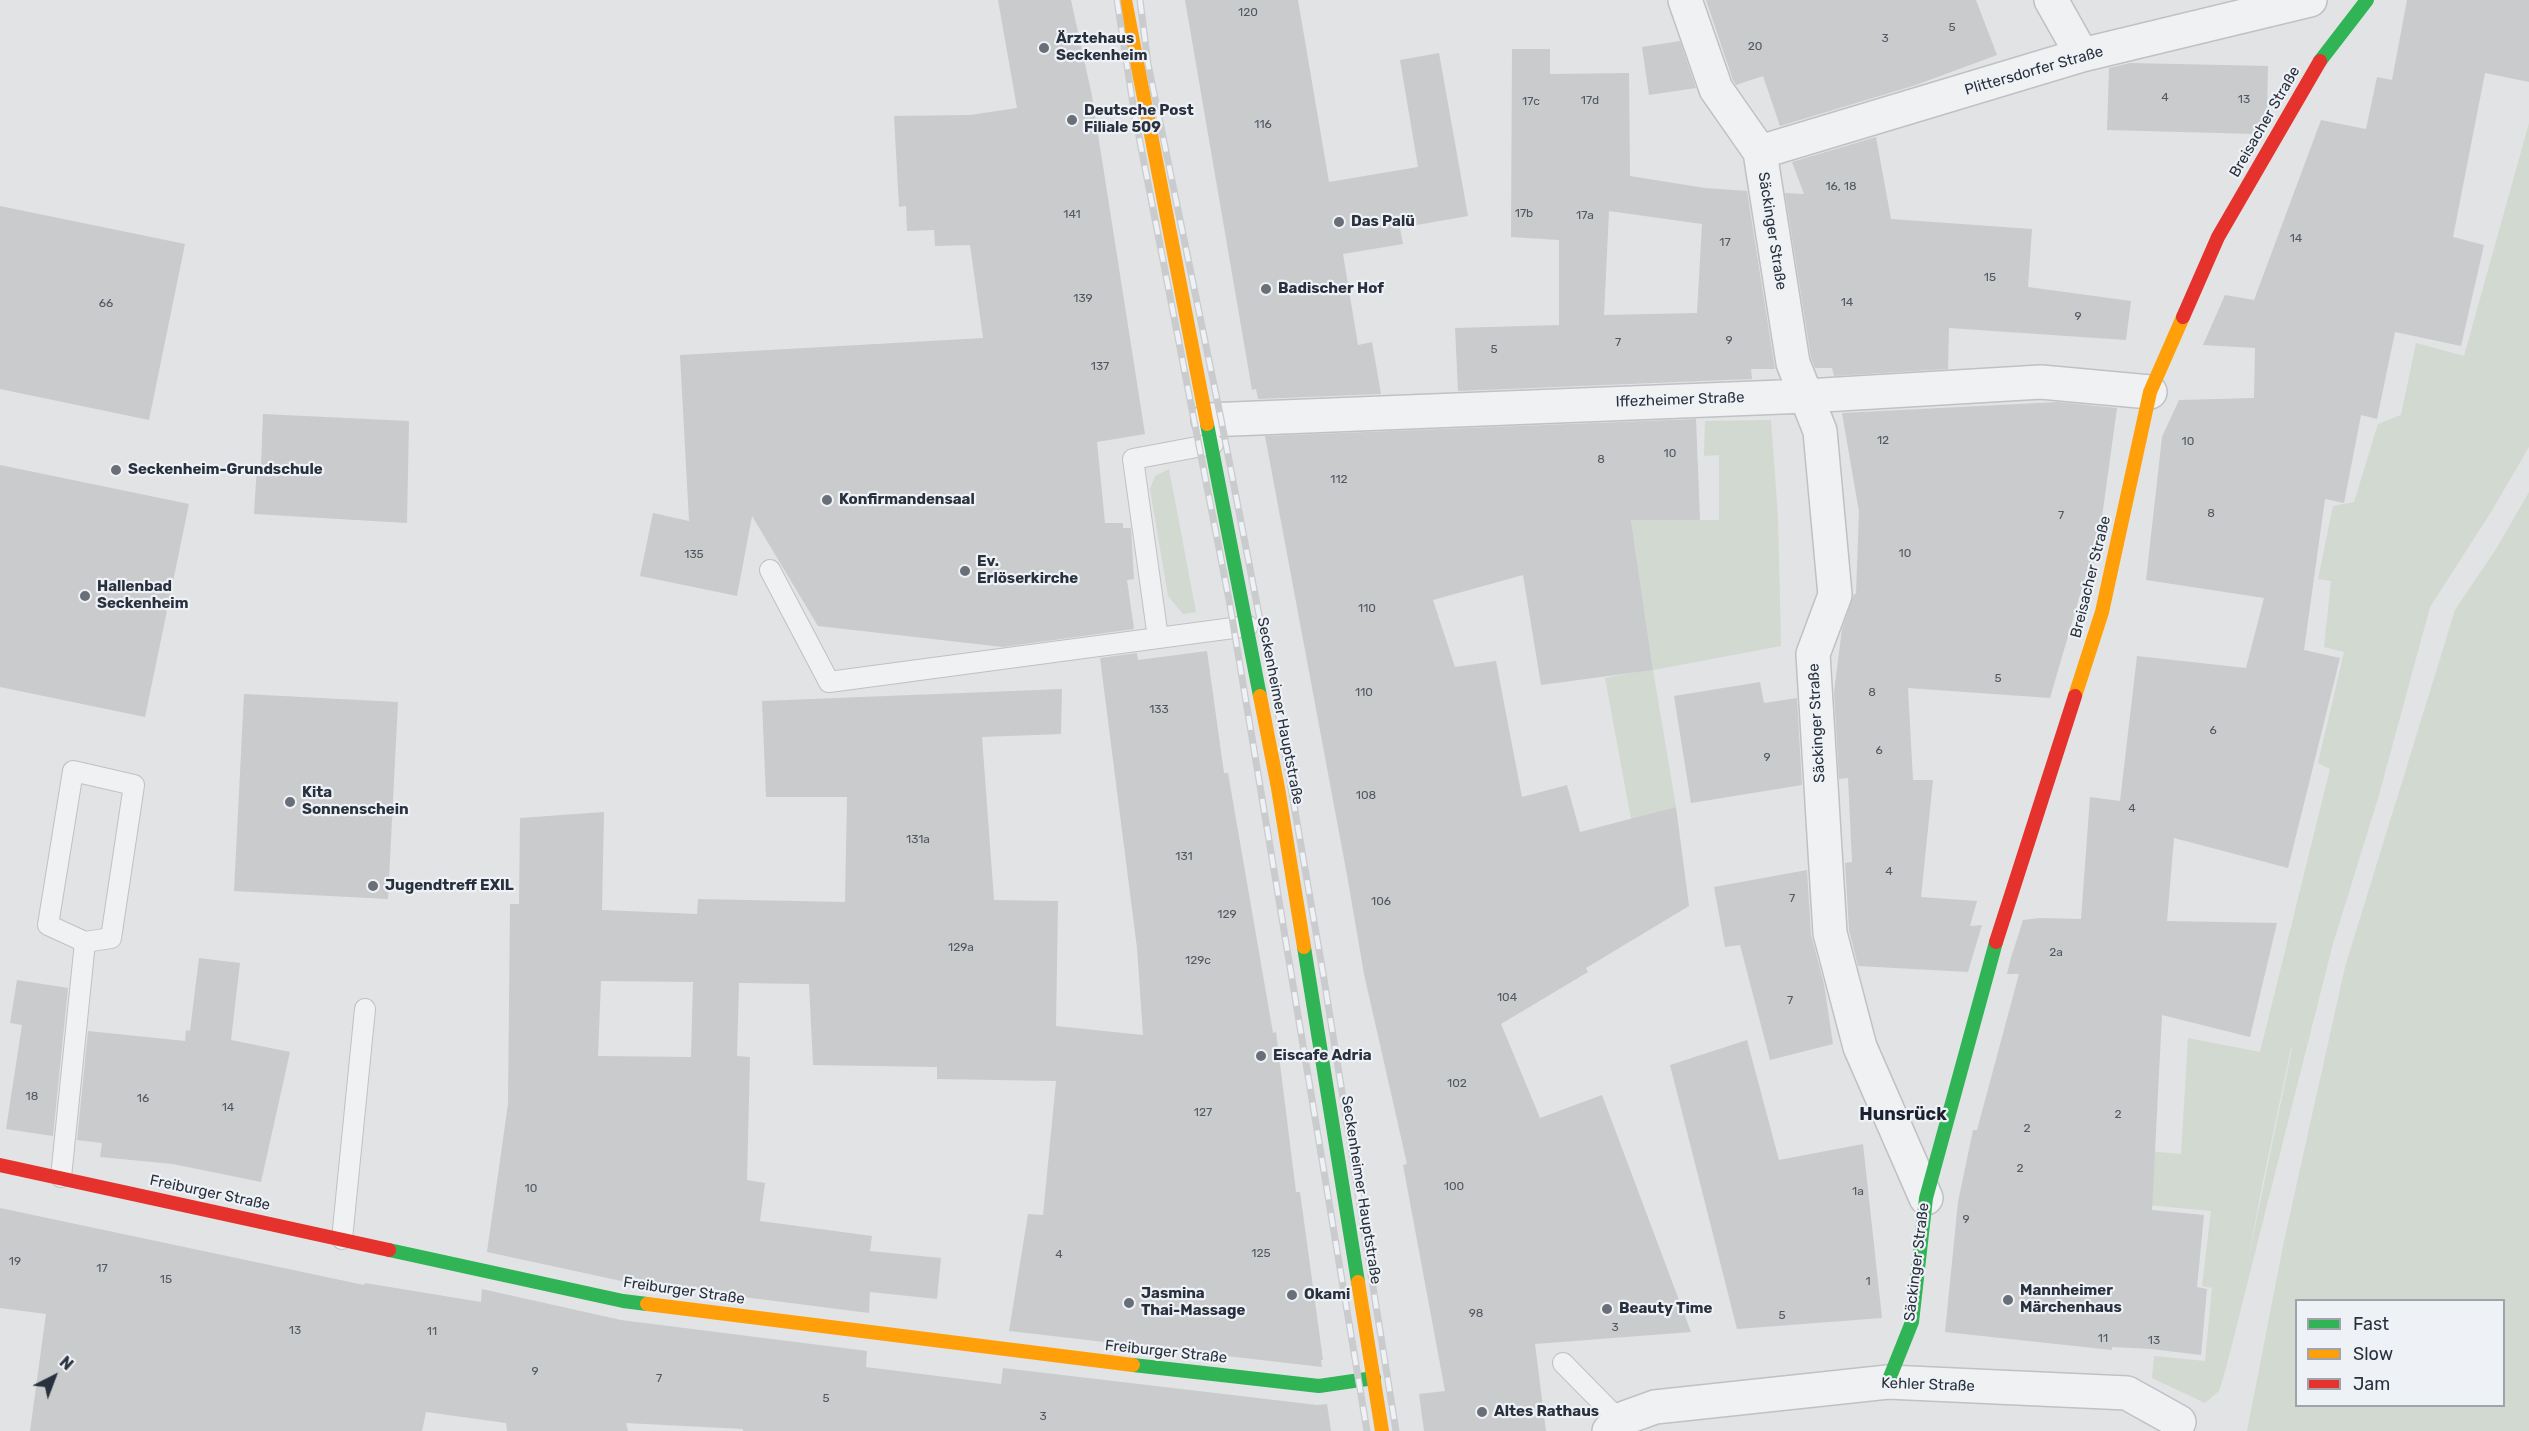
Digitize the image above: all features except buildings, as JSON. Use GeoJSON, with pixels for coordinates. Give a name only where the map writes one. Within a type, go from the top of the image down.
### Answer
{"type":"FeatureCollection","features":[{"type":"Feature","properties":{"kind":"street","name":"Seckenheimer Hauptstraße"},"geometry":{"type":"LineString","coordinates":[[1125,0],[1278,788],[1382,1431]]}},
{"type":"Feature","properties":{"kind":"street","name":"Säckinger Straße"},"geometry":{"type":"LineString","coordinates":[[1685,0],[1716,89],[1760,152],[1792,363],[1820,431],[1834,595],[1813,654],[1830,933],[1860,1047],[1926,1198],[1912,1322],[1888,1382]]}},
{"type":"Feature","properties":{"kind":"street"},"geometry":{"type":"LineString","coordinates":[[2051,0],[2082,55]]}},
{"type":"Feature","properties":{"kind":"street","name":"Plittersdorfer Straße"},"geometry":{"type":"LineString","coordinates":[[1760,152],[2082,55],[2310,0]]}},
{"type":"Feature","properties":{"kind":"street","name":"Breisacher Straße"},"geometry":{"type":"LineString","coordinates":[[1926,1198],[1993,953],[2102,612],[2150,392],[2218,237],[2317,65],[2367,0]]}},
{"type":"Feature","properties":{"kind":"street","name":"Iffezheimer Straße"},"geometry":{"type":"LineString","coordinates":[[1210,432],[2041,382],[2150,392]]}},
{"type":"Feature","properties":{"kind":"street","name":"Freiburger Straße"},"geometry":{"type":"LineString","coordinates":[[0,1165],[623,1300],[1072,1358],[1319,1386],[1374,1378]]}},
{"type":"Feature","properties":{"kind":"street","name":"Kehler Straße"},"geometry":{"type":"LineString","coordinates":[[1614,1426],[1655,1407],[1888,1382],[2127,1393],[2187,1426]]}},
{"type":"Feature","properties":{"kind":"lane"},"geometry":{"type":"LineString","coordinates":[[1158,638],[1133,459],[1210,432]]}},
{"type":"Feature","properties":{"kind":"lane"},"geometry":{"type":"LineString","coordinates":[[770,570],[829,682],[1248,626]]}},
{"type":"Feature","properties":{"kind":"lane"},"geometry":{"type":"LineString","coordinates":[[74,771],[134,784],[111,938],[85,942],[48,925],[74,771]]}},
{"type":"Feature","properties":{"kind":"lane"},"geometry":{"type":"LineString","coordinates":[[61,1177],[85,942]]}},
{"type":"Feature","properties":{"kind":"lane"},"geometry":{"type":"LineString","coordinates":[[342,1239],[365,1009]]}},
{"type":"Feature","properties":{"kind":"lane","name":"Kehler Straße"},"geometry":{"type":"LineString","coordinates":[[1563,1363],[1614,1426]]}},
{"type":"Feature","properties":{"kind":"shaded area"},"geometry":{"type":"Polygon","coordinates":[[[2529,123],[2529,447],[2491,512],[2430,607],[2379,795],[2332,947],[2226,1368],[2219,1391],[2205,1403],[2152,1378],[2154,1356],[2205,1361],[2212,1288],[2202,1286],[2211,1211],[2137,1204],[2123,1149],[2181,1154],[2188,1038],[2260,1052],[2330,769],[2318,763],[2344,652],[2324,647],[2331,581],[2318,579],[2333,506],[2354,502],[2378,424],[2401,415],[2416,343],[2464,356],[2529,123]],[[2292,1049],[2262,1186],[2247,1265],[2292,1049]]]}},
{"type":"Feature","properties":{"kind":"shaded area"},"geometry":{"type":"Polygon","coordinates":[[[1771,420],[1778,517],[1781,646],[1653,670],[1676,807],[1631,819],[1605,678],[1653,669],[1631,520],[1719,520],[1719,455],[1704,456],[1705,421],[1771,420]]]}},
{"type":"Feature","properties":{"kind":"shaded area"},"geometry":{"type":"Polygon","coordinates":[[[1169,469],[1196,612],[1183,614],[1168,596],[1150,489],[1155,476],[1169,469]]]}},
{"type":"Feature","properties":{"kind":"shaded area"},"geometry":{"type":"Polygon","coordinates":[[[2529,492],[2529,1431],[2247,1431],[2284,1241],[2345,967],[2455,610],[2496,549],[2529,492]]]}},
{"type":"Feature","properties":{"kind":"railway"},"geometry":{"type":"LineString","coordinates":[[1117,0],[1134,111],[1230,605],[1367,1431]]}},
{"type":"Feature","properties":{"kind":"railway"},"geometry":{"type":"LineString","coordinates":[[1140,0],[1148,64],[1221,419],[1279,718],[1324,979],[1396,1431]]}},
{"type":"Feature","properties":{"kind":"traffic: fast"},"geometry":{"type":"LineString","coordinates":[[2320,61],[2367,0]]}},
{"type":"Feature","properties":{"kind":"traffic: fast"},"geometry":{"type":"LineString","coordinates":[[1207,424],[1260,696]]}},
{"type":"Feature","properties":{"kind":"traffic: fast"},"geometry":{"type":"LineString","coordinates":[[1888,1382],[1912,1322],[1926,1198],[1996,942]]}},
{"type":"Feature","properties":{"kind":"traffic: fast"},"geometry":{"type":"LineString","coordinates":[[1304,947],[1358,1282]]}},
{"type":"Feature","properties":{"kind":"traffic: fast"},"geometry":{"type":"LineString","coordinates":[[389,1250],[623,1301],[647,1304]]}},
{"type":"Feature","properties":{"kind":"traffic: fast"},"geometry":{"type":"LineString","coordinates":[[1133,1365],[1319,1386],[1374,1378]]}},
{"type":"Feature","properties":{"kind":"traffic: slow"},"geometry":{"type":"LineString","coordinates":[[1125,0],[1207,424]]}},
{"type":"Feature","properties":{"kind":"traffic: slow"},"geometry":{"type":"LineString","coordinates":[[2075,696],[2102,612],[2150,392],[2183,317]]}},
{"type":"Feature","properties":{"kind":"traffic: slow"},"geometry":{"type":"LineString","coordinates":[[1260,696],[1278,788],[1304,947]]}},
{"type":"Feature","properties":{"kind":"traffic: slow"},"geometry":{"type":"LineString","coordinates":[[1358,1282],[1382,1431]]}},
{"type":"Feature","properties":{"kind":"traffic: slow"},"geometry":{"type":"LineString","coordinates":[[647,1304],[1133,1365]]}},
{"type":"Feature","properties":{"kind":"traffic: jam"},"geometry":{"type":"LineString","coordinates":[[2183,317],[2218,237],[2320,61]]}},
{"type":"Feature","properties":{"kind":"traffic: jam"},"geometry":{"type":"LineString","coordinates":[[1996,942],[2075,696]]}},
{"type":"Feature","properties":{"kind":"traffic: jam"},"geometry":{"type":"LineString","coordinates":[[0,1165],[389,1250]]}},
{"type":"Feature","properties":{"kind":"place","name":"Ärztehaus Seckenheim"},"geometry":{"type":"Point","coordinates":[1044,48]}},
{"type":"Feature","properties":{"kind":"place","name":"Deutsche Post Filiale 509"},"geometry":{"type":"Point","coordinates":[1072,120]}},
{"type":"Feature","properties":{"kind":"place","name":"Das Palü"},"geometry":{"type":"Point","coordinates":[1339,222]}},
{"type":"Feature","properties":{"kind":"place","name":"Badischer Hof"},"geometry":{"type":"Point","coordinates":[1266,289]}},
{"type":"Feature","properties":{"kind":"place","name":"Seckenheim-Grundschule"},"geometry":{"type":"Point","coordinates":[116,470]}},
{"type":"Feature","properties":{"kind":"place","name":"Konfirmandensaal"},"geometry":{"type":"Point","coordinates":[827,500]}},
{"type":"Feature","properties":{"kind":"place","name":"Ev. Erlöserkirche"},"geometry":{"type":"Point","coordinates":[965,571]}},
{"type":"Feature","properties":{"kind":"place","name":"Hallenbad Seckenheim"},"geometry":{"type":"Point","coordinates":[85,596]}},
{"type":"Feature","properties":{"kind":"place","name":"Kita Sonnenschein"},"geometry":{"type":"Point","coordinates":[290,802]}},
{"type":"Feature","properties":{"kind":"place","name":"Jugendtreff EXIL"},"geometry":{"type":"Point","coordinates":[373,886]}},
{"type":"Feature","properties":{"kind":"place","name":"Eiscafe Adria"},"geometry":{"type":"Point","coordinates":[1261,1056]}},
{"type":"Feature","properties":{"kind":"place","name":"Okami"},"geometry":{"type":"Point","coordinates":[1292,1295]}},
{"type":"Feature","properties":{"kind":"place","name":"Mannheimer Märchenhaus"},"geometry":{"type":"Point","coordinates":[2008,1300]}},
{"type":"Feature","properties":{"kind":"place","name":"Jasmina Thai-Massage"},"geometry":{"type":"Point","coordinates":[1129,1303]}},
{"type":"Feature","properties":{"kind":"place","name":"Beauty Time"},"geometry":{"type":"Point","coordinates":[1607,1309]}},
{"type":"Feature","properties":{"kind":"place","name":"Altes Rathaus"},"geometry":{"type":"Point","coordinates":[1482,1412]}},
{"type":"Feature","properties":{"kind":"district","name":"Hunsrück"},"geometry":{"type":"Point","coordinates":[1903,1115]}}]}
